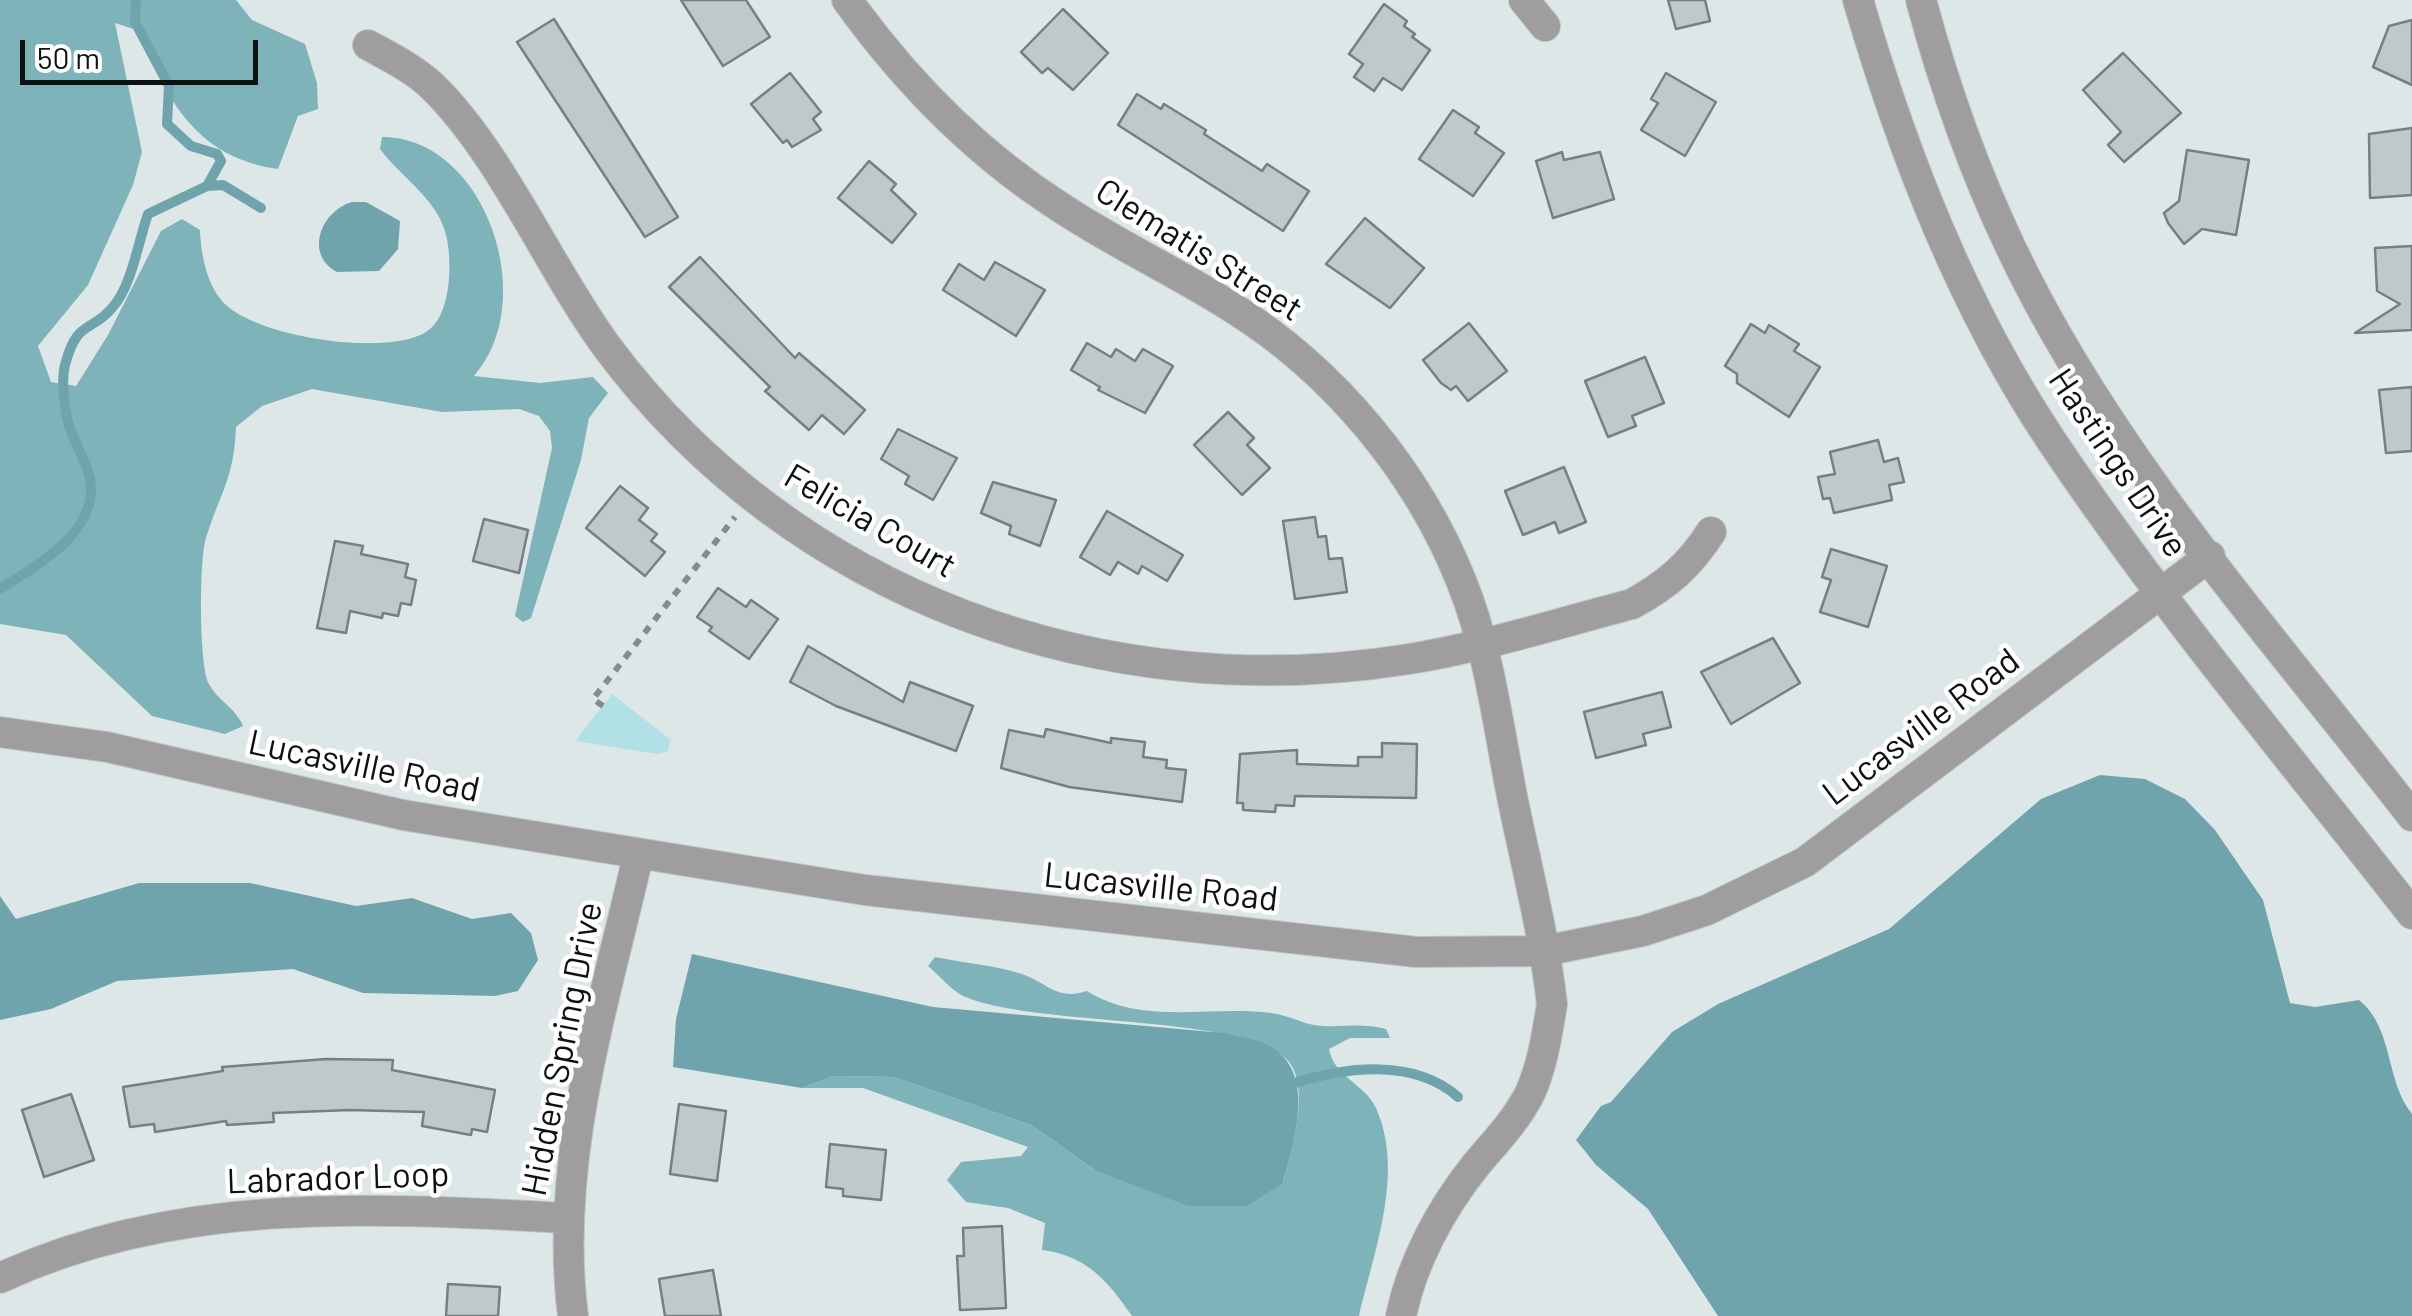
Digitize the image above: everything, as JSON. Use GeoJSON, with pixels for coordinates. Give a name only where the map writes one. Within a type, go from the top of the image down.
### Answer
{"type":"FeatureCollection","features":[{"type":"Feature","properties":{"kind":"street","name":"Clematis Street"},"geometry":{"type":"LineString","coordinates":[[847,0],[902,70],[961,131],[1011,173],[1064,210],[1235,309],[1310,368],[1355,411],[1435,526],[1462,583],[1481,643],[1552,1004],[1544,1056],[1530,1093],[1444,1211],[1419,1259],[1401,1316]]}},
{"type":"Feature","properties":{"kind":"street"},"geometry":{"type":"LineString","coordinates":[[1524,0],[1545,26]]}},
{"type":"Feature","properties":{"kind":"street","name":"Hastings Drive"},"geometry":{"type":"LineString","coordinates":[[1858,0],[1912,164],[1952,260],[2052,442],[2162,593],[2412,914]]}},
{"type":"Feature","properties":{"kind":"street","name":"Hastings Drive"},"geometry":{"type":"LineString","coordinates":[[1921,0],[1966,144],[2013,252],[2082,374],[2144,469],[2412,816]]}},
{"type":"Feature","properties":{"kind":"street","name":"Felicia Court"},"geometry":{"type":"LineString","coordinates":[[368,45],[431,85],[461,119],[590,324],[634,383],[695,448],[811,538],[961,615],[1092,656],[1176,668],[1259,672],[1410,659],[1632,604],[1666,586],[1693,560],[1711,532]]}},
{"type":"Feature","properties":{"kind":"street","name":"Lucasville Road"},"geometry":{"type":"LineString","coordinates":[[0,732],[107,747],[403,814],[638,856],[864,890],[1416,952],[1544,952],[1643,931],[1707,910],[1804,862],[2210,556]]}},
{"type":"Feature","properties":{"kind":"street","name":"Hidden Spring Drive"},"geometry":{"type":"LineString","coordinates":[[573,1316],[567,1218],[574,1144],[638,856]]}},
{"type":"Feature","properties":{"kind":"street","name":"Labrador Loop"},"geometry":{"type":"LineString","coordinates":[[0,1278],[137,1234],[236,1215],[285,1210],[418,1211],[567,1218]]}},
{"type":"Feature","properties":{"kind":"path"},"geometry":{"type":"LineString","coordinates":[[603,706],[593,699],[752,496]]}},
{"type":"Feature","properties":{"kind":"shaded area"},"geometry":{"type":"Polygon","coordinates":[[[0,0],[236,0],[252,20],[305,44],[317,83],[318,109],[298,116],[278,169],[250,163],[226,153],[189,122],[161,81],[140,31],[115,23],[142,152],[133,185],[88,285],[38,346],[51,382],[76,386],[108,335],[161,231],[182,219],[200,230],[205,267],[222,301],[261,325],[352,343],[382,343],[426,332],[441,315],[445,303],[449,276],[447,239],[437,213],[380,149],[382,137],[419,144],[450,164],[474,193],[492,229],[502,268],[503,307],[494,344],[474,376],[540,383],[593,377],[608,393],[589,418],[581,460],[531,618],[523,622],[515,616],[552,448],[550,431],[539,416],[519,409],[442,412],[312,389],[262,406],[236,427],[229,473],[206,538],[201,612],[206,673],[213,690],[243,726],[225,734],[152,716],[66,635],[0,624],[0,0]]]}},
{"type":"Feature","properties":{"kind":"shaded area"},"geometry":{"type":"Polygon","coordinates":[[[352,202],[366,202],[400,221],[398,249],[379,271],[337,272],[321,255],[320,234],[325,223],[352,202]]]}},
{"type":"Feature","properties":{"kind":"shaded area"},"geometry":{"type":"Polygon","coordinates":[[[612,694],[671,740],[667,752],[657,754],[575,741],[612,694]]]}},
{"type":"Feature","properties":{"kind":"shaded area"},"geometry":{"type":"Polygon","coordinates":[[[2100,775],[2145,779],[2185,799],[2215,830],[2263,900],[2290,1003],[2315,1007],[2359,1000],[2378,1025],[2397,1086],[2412,1114],[2412,1316],[1718,1316],[1648,1209],[1596,1165],[1576,1140],[1601,1106],[1611,1102],[1672,1032],[1718,1004],[1889,929],[2041,799],[2100,775]]]}},
{"type":"Feature","properties":{"kind":"shaded area"},"geometry":{"type":"Polygon","coordinates":[[[139,883],[250,883],[356,906],[412,898],[472,919],[511,913],[531,933],[538,960],[518,991],[495,996],[363,993],[293,969],[117,981],[51,1009],[0,1020],[0,896],[16,919],[139,883]]]}},
{"type":"Feature","properties":{"kind":"shaded area"},"geometry":{"type":"Polygon","coordinates":[[[692,954],[933,1007],[1224,1033],[1265,1044],[1285,1058],[1298,1090],[1296,1129],[1283,1183],[1247,1206],[1188,1206],[1095,1170],[1031,1125],[894,1077],[833,1076],[802,1088],[673,1067],[676,1019],[692,954]]]}},
{"type":"Feature","properties":{"kind":"shaded area"},"geometry":{"type":"Polygon","coordinates":[[[935,957],[1012,971],[1060,992],[1087,991],[1130,1008],[1248,1011],[1317,1026],[1386,1029],[1390,1038],[1350,1038],[1329,1049],[1337,1067],[1376,1108],[1388,1159],[1384,1212],[1359,1316],[1132,1316],[1095,1272],[1072,1258],[1042,1250],[1045,1223],[1008,1208],[966,1202],[947,1180],[961,1162],[1021,1156],[1028,1147],[863,1088],[802,1088],[833,1076],[894,1077],[1031,1125],[1095,1170],[1283,1183],[1297,1122],[1298,1090],[1290,1063],[1268,1047],[1189,1028],[996,1006],[954,990],[928,966],[935,957]]]}},
{"type":"Feature","properties":{"kind":"building"},"geometry":{"type":"Polygon","coordinates":[[[681,0],[746,0],[770,37],[723,66],[681,0]]]}},
{"type":"Feature","properties":{"kind":"building"},"geometry":{"type":"Polygon","coordinates":[[[1668,0],[1705,0],[1710,21],[1676,29],[1668,0]]]}},
{"type":"Feature","properties":{"kind":"building"},"geometry":{"type":"Polygon","coordinates":[[[1384,4],[1407,21],[1404,26],[1415,34],[1412,37],[1430,50],[1402,90],[1383,78],[1374,91],[1354,77],[1363,64],[1349,54],[1384,4]]]}},
{"type":"Feature","properties":{"kind":"building"},"geometry":{"type":"Polygon","coordinates":[[[1063,9],[1108,53],[1073,90],[1048,68],[1042,73],[1021,52],[1063,9]]]}},
{"type":"Feature","properties":{"kind":"building"},"geometry":{"type":"Polygon","coordinates":[[[554,19],[678,217],[645,237],[517,42],[554,19]]]}},
{"type":"Feature","properties":{"kind":"building"},"geometry":{"type":"Polygon","coordinates":[[[2412,20],[2412,85],[2373,67],[2389,26],[2412,20]]]}},
{"type":"Feature","properties":{"kind":"building"},"geometry":{"type":"Polygon","coordinates":[[[2123,53],[2181,113],[2124,162],[2108,145],[2121,132],[2083,90],[2123,53]]]}},
{"type":"Feature","properties":{"kind":"building"},"geometry":{"type":"Polygon","coordinates":[[[790,73],[821,112],[813,119],[821,130],[792,147],[787,140],[783,143],[751,104],[790,73]]]}},
{"type":"Feature","properties":{"kind":"building"},"geometry":{"type":"Polygon","coordinates":[[[1666,73],[1716,102],[1685,156],[1641,130],[1658,103],[1651,99],[1666,73]]]}},
{"type":"Feature","properties":{"kind":"building"},"geometry":{"type":"Polygon","coordinates":[[[1137,94],[1161,109],[1164,104],[1262,171],[1267,164],[1309,191],[1283,231],[1118,125],[1137,94]]]}},
{"type":"Feature","properties":{"kind":"building"},"geometry":{"type":"Polygon","coordinates":[[[1453,110],[1479,127],[1475,133],[1504,153],[1473,196],[1419,159],[1453,110]]]}},
{"type":"Feature","properties":{"kind":"building"},"geometry":{"type":"Polygon","coordinates":[[[2412,128],[2412,195],[2370,198],[2369,134],[2412,128]]]}},
{"type":"Feature","properties":{"kind":"building"},"geometry":{"type":"Polygon","coordinates":[[[2187,150],[2249,160],[2236,235],[2202,229],[2184,244],[2168,223],[2164,213],[2179,201],[2187,150]]]}},
{"type":"Feature","properties":{"kind":"building"},"geometry":{"type":"Polygon","coordinates":[[[1562,152],[1564,160],[1600,152],[1614,199],[1553,218],[1536,161],[1562,152]]]}},
{"type":"Feature","properties":{"kind":"building"},"geometry":{"type":"Polygon","coordinates":[[[869,161],[896,184],[891,190],[916,214],[892,243],[838,198],[869,161]]]}},
{"type":"Feature","properties":{"kind":"building"},"geometry":{"type":"Polygon","coordinates":[[[1365,218],[1424,268],[1390,308],[1326,264],[1365,218]]]}},
{"type":"Feature","properties":{"kind":"building"},"geometry":{"type":"Polygon","coordinates":[[[2412,246],[2412,330],[2355,333],[2400,304],[2377,291],[2375,248],[2412,246]]]}},
{"type":"Feature","properties":{"kind":"building"},"geometry":{"type":"Polygon","coordinates":[[[700,257],[795,358],[799,353],[865,410],[844,434],[822,415],[809,430],[765,391],[770,387],[669,287],[700,257]]]}},
{"type":"Feature","properties":{"kind":"building"},"geometry":{"type":"Polygon","coordinates":[[[995,262],[1045,290],[1016,336],[943,290],[959,264],[984,280],[995,262]]]}},
{"type":"Feature","properties":{"kind":"building"},"geometry":{"type":"Polygon","coordinates":[[[1469,323],[1507,371],[1468,401],[1456,386],[1451,390],[1441,383],[1423,360],[1469,323]]]}},
{"type":"Feature","properties":{"kind":"building"},"geometry":{"type":"Polygon","coordinates":[[[1751,324],[1765,333],[1769,325],[1799,344],[1794,351],[1820,367],[1789,417],[1737,383],[1737,374],[1725,366],[1751,324]]]}},
{"type":"Feature","properties":{"kind":"building"},"geometry":{"type":"Polygon","coordinates":[[[1087,343],[1111,357],[1116,349],[1135,361],[1143,349],[1173,366],[1145,413],[1098,390],[1100,387],[1071,370],[1087,343]]]}},
{"type":"Feature","properties":{"kind":"building"},"geometry":{"type":"Polygon","coordinates":[[[1645,357],[1664,403],[1632,416],[1636,426],[1608,437],[1585,381],[1645,357]]]}},
{"type":"Feature","properties":{"kind":"building"},"geometry":{"type":"Polygon","coordinates":[[[2412,387],[2412,451],[2386,453],[2379,390],[2412,387]]]}},
{"type":"Feature","properties":{"kind":"building"},"geometry":{"type":"Polygon","coordinates":[[[1228,412],[1254,438],[1247,445],[1270,468],[1242,495],[1194,445],[1228,412]]]}},
{"type":"Feature","properties":{"kind":"building"},"geometry":{"type":"Polygon","coordinates":[[[898,429],[957,458],[933,500],[905,484],[909,476],[881,459],[898,429]]]}},
{"type":"Feature","properties":{"kind":"building"},"geometry":{"type":"Polygon","coordinates":[[[1878,440],[1884,462],[1898,458],[1904,482],[1889,485],[1892,500],[1834,513],[1830,498],[1823,499],[1818,477],[1835,474],[1830,452],[1878,440]]]}},
{"type":"Feature","properties":{"kind":"building"},"geometry":{"type":"Polygon","coordinates":[[[1564,467],[1586,522],[1559,533],[1555,522],[1523,535],[1505,491],[1564,467]]]}},
{"type":"Feature","properties":{"kind":"building"},"geometry":{"type":"Polygon","coordinates":[[[993,482],[1056,500],[1040,546],[1009,534],[1011,526],[981,513],[993,482]]]}},
{"type":"Feature","properties":{"kind":"building"},"geometry":{"type":"Polygon","coordinates":[[[620,486],[648,508],[639,520],[657,534],[651,541],[665,552],[645,576],[586,528],[620,486]]]}},
{"type":"Feature","properties":{"kind":"building"},"geometry":{"type":"Polygon","coordinates":[[[1107,511],[1183,555],[1167,581],[1142,566],[1138,574],[1118,562],[1110,575],[1080,557],[1107,511]]]}},
{"type":"Feature","properties":{"kind":"building"},"geometry":{"type":"Polygon","coordinates":[[[1315,517],[1318,537],[1326,536],[1329,559],[1342,558],[1347,592],[1295,599],[1283,521],[1315,517]]]}},
{"type":"Feature","properties":{"kind":"building"},"geometry":{"type":"Polygon","coordinates":[[[484,519],[528,530],[519,573],[473,561],[484,519]]]}},
{"type":"Feature","properties":{"kind":"building"},"geometry":{"type":"Polygon","coordinates":[[[335,541],[363,546],[361,554],[408,564],[405,577],[416,580],[411,605],[401,603],[398,616],[383,613],[382,618],[350,611],[346,633],[317,628],[335,541]]]}},
{"type":"Feature","properties":{"kind":"building"},"geometry":{"type":"Polygon","coordinates":[[[1831,549],[1887,566],[1868,627],[1820,612],[1831,580],[1822,577],[1831,549]]]}},
{"type":"Feature","properties":{"kind":"building"},"geometry":{"type":"Polygon","coordinates":[[[718,588],[746,607],[751,600],[778,619],[749,659],[709,631],[712,627],[697,617],[718,588]]]}},
{"type":"Feature","properties":{"kind":"building"},"geometry":{"type":"Polygon","coordinates":[[[1773,638],[1800,683],[1731,724],[1701,672],[1773,638]]]}},
{"type":"Feature","properties":{"kind":"building"},"geometry":{"type":"Polygon","coordinates":[[[808,646],[903,702],[910,682],[973,706],[956,751],[836,706],[790,682],[808,646]]]}},
{"type":"Feature","properties":{"kind":"building"},"geometry":{"type":"Polygon","coordinates":[[[1662,692],[1671,727],[1643,734],[1646,745],[1596,758],[1584,712],[1662,692]]]}},
{"type":"Feature","properties":{"kind":"building"},"geometry":{"type":"Polygon","coordinates":[[[1046,729],[1111,743],[1111,738],[1145,742],[1143,757],[1167,760],[1166,768],[1186,770],[1182,802],[1069,787],[1001,768],[1009,730],[1044,737],[1046,729]]]}},
{"type":"Feature","properties":{"kind":"building"},"geometry":{"type":"Polygon","coordinates":[[[1382,743],[1417,744],[1416,798],[1295,796],[1294,806],[1276,805],[1275,812],[1243,810],[1243,803],[1237,803],[1240,754],[1297,750],[1297,764],[1358,766],[1358,757],[1382,757],[1382,743]]]}},
{"type":"Feature","properties":{"kind":"building"},"geometry":{"type":"Polygon","coordinates":[[[326,1059],[393,1060],[392,1070],[495,1090],[487,1132],[472,1129],[471,1135],[422,1126],[424,1112],[350,1110],[273,1113],[274,1122],[227,1125],[226,1121],[155,1132],[154,1124],[130,1127],[123,1087],[223,1071],[222,1067],[326,1059]]]}},
{"type":"Feature","properties":{"kind":"building"},"geometry":{"type":"Polygon","coordinates":[[[71,1094],[94,1160],[44,1177],[22,1110],[71,1094]]]}},
{"type":"Feature","properties":{"kind":"building"},"geometry":{"type":"Polygon","coordinates":[[[679,1104],[726,1111],[717,1181],[670,1174],[679,1104]]]}},
{"type":"Feature","properties":{"kind":"building"},"geometry":{"type":"Polygon","coordinates":[[[830,1144],[886,1150],[881,1200],[843,1196],[843,1189],[826,1187],[830,1144]]]}},
{"type":"Feature","properties":{"kind":"building"},"geometry":{"type":"Polygon","coordinates":[[[1002,1226],[1006,1308],[960,1310],[957,1256],[964,1256],[963,1228],[1002,1226]]]}},
{"type":"Feature","properties":{"kind":"building"},"geometry":{"type":"Polygon","coordinates":[[[713,1270],[721,1316],[665,1316],[659,1279],[713,1270]]]}},
{"type":"Feature","properties":{"kind":"building"},"geometry":{"type":"Polygon","coordinates":[[[448,1284],[500,1287],[498,1316],[446,1316],[448,1284]]]}},
{"type":"Feature","properties":{"kind":"waterway"},"geometry":{"type":"LineString","coordinates":[[0,589],[58,549],[81,523],[88,508],[90,482],[70,427],[63,392],[65,365],[74,340],[119,299],[148,214],[207,186],[221,161],[217,154],[191,146],[167,124],[169,86],[135,22],[136,0]]}},
{"type":"Feature","properties":{"kind":"waterway"},"geometry":{"type":"LineString","coordinates":[[207,186],[223,185],[261,208]]}},
{"type":"Feature","properties":{"kind":"waterway"},"geometry":{"type":"LineString","coordinates":[[1295,1083],[1336,1073],[1379,1069],[1421,1076],[1458,1097]]}}]}
